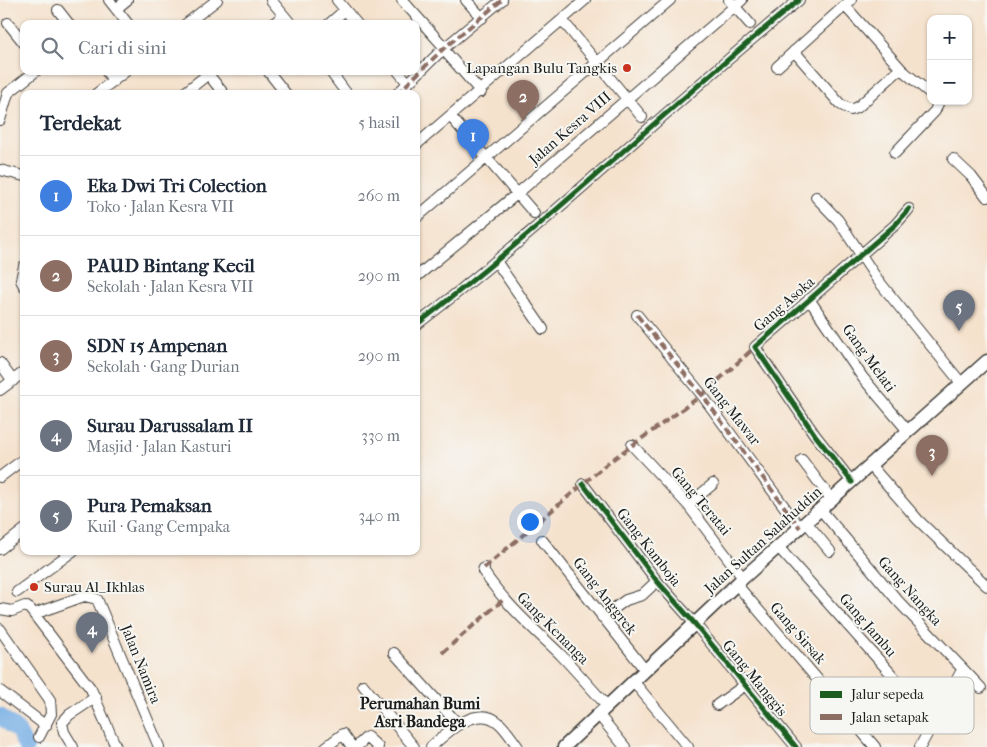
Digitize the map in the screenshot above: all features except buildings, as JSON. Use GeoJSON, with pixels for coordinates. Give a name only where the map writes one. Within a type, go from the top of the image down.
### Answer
{"type":"FeatureCollection","features":[{"type":"Feature","properties":{"kind":"main road","name":"Jalan Sultan Salahuddin"},"geometry":{"type":"LineString","coordinates":[[564,747],[740,582],[987,361]]}},
{"type":"Feature","properties":{"kind":"street"},"geometry":{"type":"LineString","coordinates":[[109,0],[125,20]]}},
{"type":"Feature","properties":{"kind":"street"},"geometry":{"type":"LineString","coordinates":[[116,9],[128,0]]}},
{"type":"Feature","properties":{"kind":"street"},"geometry":{"type":"LineString","coordinates":[[191,20],[217,0]]}},
{"type":"Feature","properties":{"kind":"street"},"geometry":{"type":"LineString","coordinates":[[270,0],[287,20]]}},
{"type":"Feature","properties":{"kind":"street"},"geometry":{"type":"LineString","coordinates":[[337,0],[354,20]]}},
{"type":"Feature","properties":{"kind":"street"},"geometry":{"type":"LineString","coordinates":[[402,0],[419,20]]}},
{"type":"Feature","properties":{"kind":"street"},"geometry":{"type":"LineString","coordinates":[[466,0],[482,18]]}},
{"type":"Feature","properties":{"kind":"street"},"geometry":{"type":"LineString","coordinates":[[420,72],[502,0]]}},
{"type":"Feature","properties":{"kind":"street"},"geometry":{"type":"LineString","coordinates":[[420,143],[481,92],[585,0]]}},
{"type":"Feature","properties":{"kind":"street"},"geometry":{"type":"LineString","coordinates":[[420,215],[670,0]]}},
{"type":"Feature","properties":{"kind":"street"},"geometry":{"type":"LineString","coordinates":[[420,322],[496,261],[799,0]]}},
{"type":"Feature","properties":{"kind":"street"},"geometry":{"type":"LineString","coordinates":[[735,2],[750,24]]}},
{"type":"Feature","properties":{"kind":"street","name":"Jalan Kesra VIII"},"geometry":{"type":"LineString","coordinates":[[420,274],[518,193],[735,2]]}},
{"type":"Feature","properties":{"kind":"street"},"geometry":{"type":"LineString","coordinates":[[777,67],[848,4],[900,68],[927,91]]}},
{"type":"Feature","properties":{"kind":"street"},"geometry":{"type":"LineString","coordinates":[[58,10],[66,20]]}},
{"type":"Feature","properties":{"kind":"street"},"geometry":{"type":"LineString","coordinates":[[334,20],[345,10]]}},
{"type":"Feature","properties":{"kind":"street"},"geometry":{"type":"LineString","coordinates":[[278,20],[283,16]]}},
{"type":"Feature","properties":{"kind":"street"},"geometry":{"type":"LineString","coordinates":[[562,20],[642,116]]}},
{"type":"Feature","properties":{"kind":"street"},"geometry":{"type":"LineString","coordinates":[[420,21],[481,92]]}},
{"type":"Feature","properties":{"kind":"street"},"geometry":{"type":"LineString","coordinates":[[8,23],[20,39]]}},
{"type":"Feature","properties":{"kind":"street"},"geometry":{"type":"LineString","coordinates":[[794,51],[840,104],[847,108],[858,107],[900,68]]}},
{"type":"Feature","properties":{"kind":"street"},"geometry":{"type":"LineString","coordinates":[[0,120],[3,94],[31,75]]}},
{"type":"Feature","properties":{"kind":"street"},"geometry":{"type":"LineString","coordinates":[[109,75],[114,81]]}},
{"type":"Feature","properties":{"kind":"street"},"geometry":{"type":"LineString","coordinates":[[102,90],[121,75]]}},
{"type":"Feature","properties":{"kind":"street"},"geometry":{"type":"LineString","coordinates":[[189,90],[208,75]]}},
{"type":"Feature","properties":{"kind":"street"},"geometry":{"type":"LineString","coordinates":[[211,75],[221,90]]}},
{"type":"Feature","properties":{"kind":"street"},"geometry":{"type":"LineString","coordinates":[[271,75],[283,90]]}},
{"type":"Feature","properties":{"kind":"street"},"geometry":{"type":"LineString","coordinates":[[333,75],[344,90]]}},
{"type":"Feature","properties":{"kind":"street"},"geometry":{"type":"LineString","coordinates":[[401,75],[408,83]]}},
{"type":"Feature","properties":{"kind":"street"},"geometry":{"type":"LineString","coordinates":[[401,90],[416,75]]}},
{"type":"Feature","properties":{"kind":"street"},"geometry":{"type":"LineString","coordinates":[[895,153],[935,111],[937,105]]}},
{"type":"Feature","properties":{"kind":"street"},"geometry":{"type":"LineString","coordinates":[[452,117],[534,213]]}},
{"type":"Feature","properties":{"kind":"street"},"geometry":{"type":"LineString","coordinates":[[953,159],[971,176],[987,197]]}},
{"type":"Feature","properties":{"kind":"street"},"geometry":{"type":"LineString","coordinates":[[0,170],[20,175]]}},
{"type":"Feature","properties":{"kind":"street"},"geometry":{"type":"LineString","coordinates":[[816,197],[838,220],[860,255],[923,338],[962,384]]}},
{"type":"Feature","properties":{"kind":"street","name":"Gang Asoka"},"geometry":{"type":"LineString","coordinates":[[852,482],[815,435],[755,347],[757,343],[860,255],[909,210]]}},
{"type":"Feature","properties":{"kind":"street"},"geometry":{"type":"LineString","coordinates":[[496,261],[543,329]]}},
{"type":"Feature","properties":{"kind":"street","name":"Gang Melati"},"geometry":{"type":"LineString","coordinates":[[809,299],[862,378],[908,431]]}},
{"type":"Feature","properties":{"kind":"street","name":"Gang Mawar"},"geometry":{"type":"LineString","coordinates":[[637,315],[804,526],[830,551]]}},
{"type":"Feature","properties":{"kind":"street"},"geometry":{"type":"LineString","coordinates":[[0,363],[13,380]]}},
{"type":"Feature","properties":{"kind":"street"},"geometry":{"type":"LineString","coordinates":[[0,390],[20,375]]}},
{"type":"Feature","properties":{"kind":"street","name":"Gang Teratai"},"geometry":{"type":"LineString","coordinates":[[632,445],[688,505],[740,582]]}},
{"type":"Feature","properties":{"kind":"street"},"geometry":{"type":"LineString","coordinates":[[802,460],[832,500]]}},
{"type":"Feature","properties":{"kind":"street"},"geometry":{"type":"LineString","coordinates":[[0,477],[20,462]]}},
{"type":"Feature","properties":{"kind":"street"},"geometry":{"type":"LineString","coordinates":[[871,466],[918,520],[987,586]]}},
{"type":"Feature","properties":{"kind":"street","name":"Gang Kamboja"},"geometry":{"type":"LineString","coordinates":[[583,484],[657,581],[695,624]]}},
{"type":"Feature","properties":{"kind":"street"},"geometry":{"type":"LineString","coordinates":[[688,505],[713,484]]}},
{"type":"Feature","properties":{"kind":"street","name":"Gang Nangka"},"geometry":{"type":"LineString","coordinates":[[821,510],[882,582],[969,677]]}},
{"type":"Feature","properties":{"kind":"street"},"geometry":{"type":"LineString","coordinates":[[0,550],[20,533]]}},
{"type":"Feature","properties":{"kind":"street","name":"Gang Anggrek"},"geometry":{"type":"LineString","coordinates":[[542,540],[645,670]]}},
{"type":"Feature","properties":{"kind":"street","name":"Gang Jambu"},"geometry":{"type":"LineString","coordinates":[[779,548],[894,677]]}},
{"type":"Feature","properties":{"kind":"street"},"geometry":{"type":"LineString","coordinates":[[17,592],[68,555]]}},
{"type":"Feature","properties":{"kind":"street","name":"Gang Kenanga"},"geometry":{"type":"LineString","coordinates":[[484,568],[483,571],[488,580],[512,609],[560,655],[603,710],[625,747]]}},
{"type":"Feature","properties":{"kind":"street"},"geometry":{"type":"LineString","coordinates":[[602,617],[626,600],[642,595],[657,581]]}},
{"type":"Feature","properties":{"kind":"street","name":"Gang Sirsak"},"geometry":{"type":"LineString","coordinates":[[740,582],[818,677]]}},
{"type":"Feature","properties":{"kind":"street","name":"Jalan Namira"},"geometry":{"type":"LineString","coordinates":[[34,614],[84,596],[97,599],[159,747]]}},
{"type":"Feature","properties":{"kind":"street"},"geometry":{"type":"LineString","coordinates":[[0,609],[9,612],[27,606],[34,614],[96,697],[116,747]]}},
{"type":"Feature","properties":{"kind":"street","name":"Gang Manggis"},"geometry":{"type":"LineString","coordinates":[[695,624],[796,747]]}},
{"type":"Feature","properties":{"kind":"street"},"geometry":{"type":"LineString","coordinates":[[0,629],[50,700],[52,711],[39,737]]}},
{"type":"Feature","properties":{"kind":"street"},"geometry":{"type":"LineString","coordinates":[[394,653],[458,724]]}},
{"type":"Feature","properties":{"kind":"street"},"geometry":{"type":"LineString","coordinates":[[958,677],[962,670]]}},
{"type":"Feature","properties":{"kind":"street"},"geometry":{"type":"LineString","coordinates":[[633,681],[688,747]]}},
{"type":"Feature","properties":{"kind":"street","name":"Gang Nangka"},"geometry":{"type":"LineString","coordinates":[[974,681],[981,688]]}},
{"type":"Feature","properties":{"kind":"street"},"geometry":{"type":"LineString","coordinates":[[363,685],[414,747]]}},
{"type":"Feature","properties":{"kind":"street"},"geometry":{"type":"LineString","coordinates":[[717,705],[745,685]]}},
{"type":"Feature","properties":{"kind":"street"},"geometry":{"type":"LineString","coordinates":[[0,691],[46,726]]}},
{"type":"Feature","properties":{"kind":"street"},"geometry":{"type":"LineString","coordinates":[[73,747],[64,732],[62,723],[67,717],[96,697]]}},
{"type":"Feature","properties":{"kind":"street"},"geometry":{"type":"LineString","coordinates":[[431,747],[458,724],[475,718],[497,721],[518,747]]}},
{"type":"Feature","properties":{"kind":"street"},"geometry":{"type":"LineString","coordinates":[[326,747],[342,734],[354,747],[367,737],[378,746]]}},
{"type":"Feature","properties":{"kind":"street","name":"Gang Sirsak"},"geometry":{"type":"LineString","coordinates":[[864,734],[875,747]]}},
{"type":"Feature","properties":{"kind":"street"},"geometry":{"type":"LineString","coordinates":[[920,747],[927,734]]}},
{"type":"Feature","properties":{"kind":"waterway"},"geometry":{"type":"LineString","coordinates":[[0,716],[18,731],[26,747]]}},
{"type":"Feature","properties":{"kind":"marked path"},"geometry":{"type":"LineString","coordinates":[[420,72],[443,49],[502,0]]}},
{"type":"Feature","properties":{"kind":"marked path"},"geometry":{"type":"LineString","coordinates":[[401,90],[416,75]]}},
{"type":"Feature","properties":{"kind":"marked path"},"geometry":{"type":"LineString","coordinates":[[637,315],[702,395],[800,528]]}},
{"type":"Feature","properties":{"kind":"marked path"},"geometry":{"type":"LineString","coordinates":[[484,568],[609,462],[702,395],[755,347]]}},
{"type":"Feature","properties":{"kind":"marked path"},"geometry":{"type":"LineString","coordinates":[[442,653],[504,599]]}},
{"type":"Feature","properties":{"kind":"cycle path"},"geometry":{"type":"LineString","coordinates":[[420,322],[514,246],[799,0]]}},
{"type":"Feature","properties":{"kind":"cycle path"},"geometry":{"type":"LineString","coordinates":[[852,482],[815,435],[755,347],[895,225],[909,209]]}},
{"type":"Feature","properties":{"kind":"cycle path"},"geometry":{"type":"LineString","coordinates":[[583,484],[657,581],[695,624],[796,747]]}},
{"type":"Feature","properties":{"kind":"place","name":"Lapangan Bulu Tangkis"},"geometry":{"type":"Point","coordinates":[627,68]}},
{"type":"Feature","properties":{"kind":"place","name":"PAUD Bintang Kecil"},"geometry":{"type":"Point","coordinates":[523,121]}},
{"type":"Feature","properties":{"kind":"place","name":"Eka Dwi Tri Colection"},"geometry":{"type":"Point","coordinates":[473,160]}},
{"type":"Feature","properties":{"kind":"place","name":"Pura Pemaksan"},"geometry":{"type":"Point","coordinates":[959,331]}},
{"type":"Feature","properties":{"kind":"place","name":"SDN 15 Ampenan"},"geometry":{"type":"Point","coordinates":[932,476]}},
{"type":"Feature","properties":{"kind":"place","name":"Surau Al_Ikhlas"},"geometry":{"type":"Point","coordinates":[34,587]}},
{"type":"Feature","properties":{"kind":"place","name":"Surau Darussalam II"},"geometry":{"type":"Point","coordinates":[92,653]}},
{"type":"Feature","properties":{"kind":"district","name":"Perumahan Bumi Asri Bandega"},"geometry":{"type":"Point","coordinates":[420,712]}}]}
